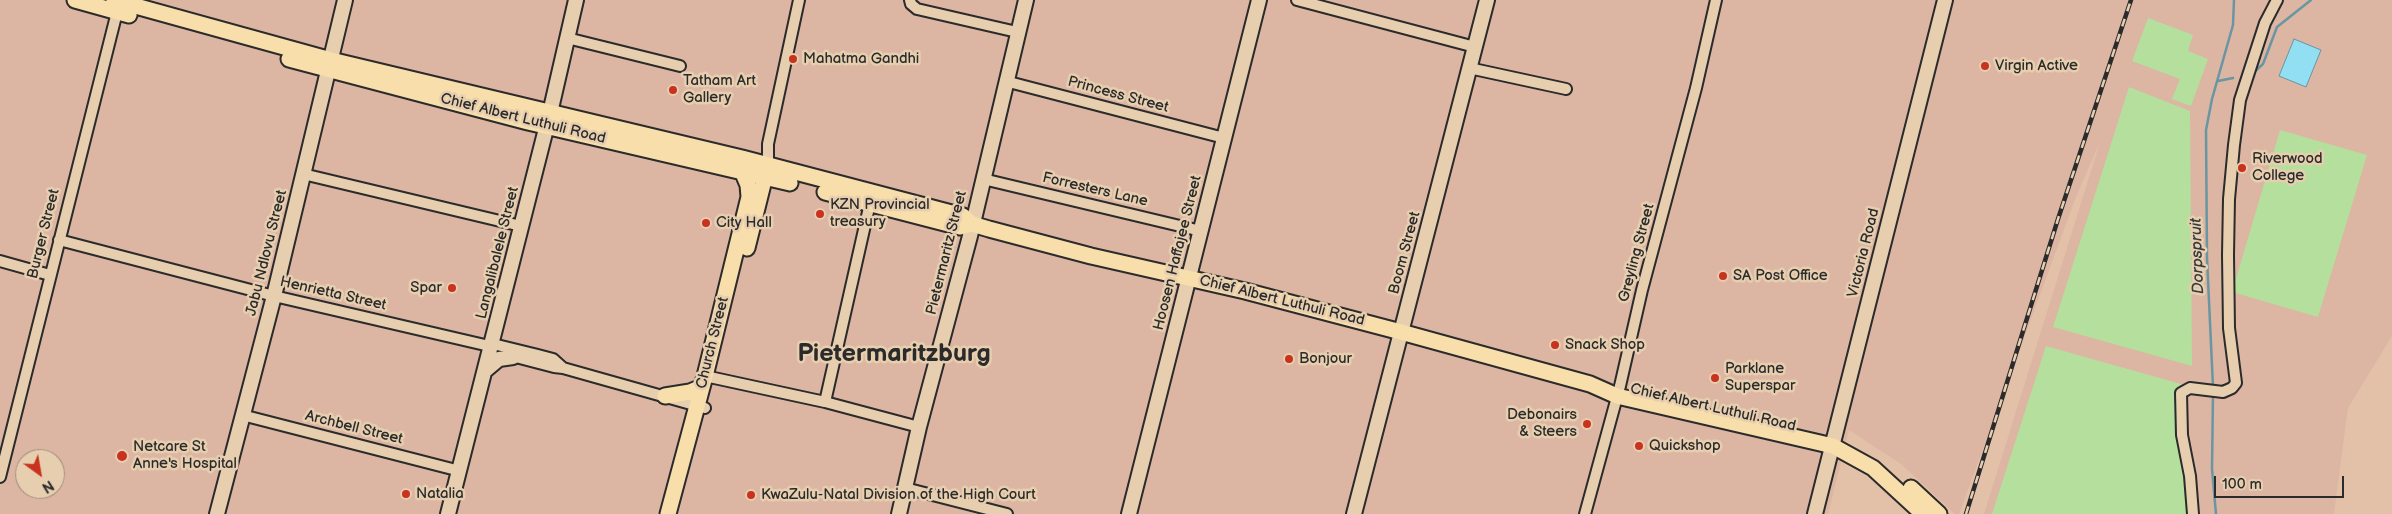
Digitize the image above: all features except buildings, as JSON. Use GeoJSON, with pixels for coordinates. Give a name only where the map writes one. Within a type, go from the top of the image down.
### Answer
{"type":"FeatureCollection","features":[{"type":"Feature","properties":{"kind":"main road","name":"Chief Albert Luthuli Road"},"geometry":{"type":"LineString","coordinates":[[75,0],[117,3],[329,65],[742,171],[763,168],[870,203],[964,227],[972,224]]}},
{"type":"Feature","properties":{"kind":"main road","name":"Chief Albert Luthuli Road"},"geometry":{"type":"LineString","coordinates":[[548,120],[763,168],[963,216],[972,224],[1091,256],[1189,278],[1401,332],[1618,391],[1858,447],[1879,460],[1932,513]]}},
{"type":"Feature","properties":{"kind":"main road","name":"Church Street"},"geometry":{"type":"LineString","coordinates":[[668,514],[700,407],[763,168]]}},
{"type":"Feature","properties":{"kind":"main road","name":"Church Street"},"geometry":{"type":"LineString","coordinates":[[707,380],[749,197],[748,186],[742,171]]}},
{"type":"Feature","properties":{"kind":"main road"},"geometry":{"type":"LineString","coordinates":[[665,396],[690,392],[707,380]]}},
{"type":"Feature","properties":{"kind":"main road","name":"Church Street"},"geometry":{"type":"LineString","coordinates":[[677,514],[700,407]]}},
{"type":"Feature","properties":{"kind":"street","name":"Jabu Ndlovu Street"},"geometry":{"type":"LineString","coordinates":[[217,514],[274,296],[345,0]]}},
{"type":"Feature","properties":{"kind":"street","name":"Langalibalele Street"},"geometry":{"type":"LineString","coordinates":[[448,514],[486,371],[489,347],[548,120],[576,0]]}},
{"type":"Feature","properties":{"kind":"street","name":"Church Street"},"geometry":{"type":"LineString","coordinates":[[763,168],[799,0]]}},
{"type":"Feature","properties":{"kind":"street"},"geometry":{"type":"LineString","coordinates":[[910,0],[911,4],[918,10],[1017,32]]}},
{"type":"Feature","properties":{"kind":"street","name":"Pietermaritz Street"},"geometry":{"type":"LineString","coordinates":[[899,514],[1026,0]]}},
{"type":"Feature","properties":{"kind":"street","name":"Hoosen Haffajee Street"},"geometry":{"type":"LineString","coordinates":[[1129,514],[1259,0]]}},
{"type":"Feature","properties":{"kind":"street"},"geometry":{"type":"LineString","coordinates":[[1297,0],[1475,47]]}},
{"type":"Feature","properties":{"kind":"street","name":"Boom Street"},"geometry":{"type":"LineString","coordinates":[[1354,514],[1487,0]]}},
{"type":"Feature","properties":{"kind":"street","name":"Greyling Street"},"geometry":{"type":"LineString","coordinates":[[1585,514],[1696,88],[1716,0]]}},
{"type":"Feature","properties":{"kind":"street","name":"Victoria Road"},"geometry":{"type":"LineString","coordinates":[[1815,514],[1945,0]]}},
{"type":"Feature","properties":{"kind":"street"},"geometry":{"type":"LineString","coordinates":[[2193,514],[2190,476],[2182,435],[2181,393],[2190,388],[2223,392],[2236,384],[2229,328],[2229,199],[2240,100],[2265,23],[2277,0]]}},
{"type":"Feature","properties":{"kind":"street","name":"Burger Street"},"geometry":{"type":"LineString","coordinates":[[0,477],[117,3]]}},
{"type":"Feature","properties":{"kind":"street"},"geometry":{"type":"LineString","coordinates":[[567,38],[680,66]]}},
{"type":"Feature","properties":{"kind":"street"},"geometry":{"type":"LineString","coordinates":[[1470,68],[1566,89]]}},
{"type":"Feature","properties":{"kind":"street","name":"Princess Street"},"geometry":{"type":"LineString","coordinates":[[1005,81],[1224,138]]}},
{"type":"Feature","properties":{"kind":"street"},"geometry":{"type":"LineString","coordinates":[[303,174],[521,226]]}},
{"type":"Feature","properties":{"kind":"street","name":"Forresters Lane"},"geometry":{"type":"LineString","coordinates":[[983,179],[1201,231]]}},
{"type":"Feature","properties":{"kind":"street"},"geometry":{"type":"LineString","coordinates":[[825,402],[870,203]]}},
{"type":"Feature","properties":{"kind":"street","name":"Henrietta Street"},"geometry":{"type":"LineString","coordinates":[[59,240],[274,296],[489,347],[553,360],[563,368]]}},
{"type":"Feature","properties":{"kind":"street"},"geometry":{"type":"LineString","coordinates":[[0,262],[50,275]]}},
{"type":"Feature","properties":{"kind":"street","name":"Henrietta Street"},"geometry":{"type":"LineString","coordinates":[[489,347],[513,357],[554,368],[563,368],[700,407]]}},
{"type":"Feature","properties":{"kind":"street"},"geometry":{"type":"LineString","coordinates":[[486,371],[499,359],[513,357]]}},
{"type":"Feature","properties":{"kind":"street"},"geometry":{"type":"LineString","coordinates":[[707,380],[825,402],[919,427]]}},
{"type":"Feature","properties":{"kind":"street","name":"Archbell Street"},"geometry":{"type":"LineString","coordinates":[[242,415],[460,471]]}},
{"type":"Feature","properties":{"kind":"street"},"geometry":{"type":"LineString","coordinates":[[905,488],[1007,514]]}},
{"type":"Feature","properties":{"kind":"shaded area"},"geometry":{"type":"Polygon","coordinates":[[[0,0],[2392,0],[2392,336],[2348,408],[2334,514],[1984,514],[2100,142],[2076,197],[1959,514],[1955,514],[1901,464],[1849,430],[1828,514],[0,514],[0,0]]]}},
{"type":"Feature","properties":{"kind":"green space"},"geometry":{"type":"Polygon","coordinates":[[[2148,18],[2193,35],[2188,51],[2208,59],[2191,106],[2172,99],[2180,79],[2132,61],[2148,18]]]}},
{"type":"Feature","properties":{"kind":"green space"},"geometry":{"type":"Polygon","coordinates":[[[2129,87],[2190,111],[2192,366],[2053,327],[2129,87]]]}},
{"type":"Feature","properties":{"kind":"green space"},"geometry":{"type":"Polygon","coordinates":[[[2280,130],[2367,155],[2318,317],[2232,292],[2280,130]]]}},
{"type":"Feature","properties":{"kind":"green space"},"geometry":{"type":"Polygon","coordinates":[[[2046,346],[2181,384],[2190,514],[1992,514],[2046,346]]]}},
{"type":"Feature","properties":{"kind":"water"},"geometry":{"type":"Polygon","coordinates":[[[2294,39],[2321,50],[2306,87],[2279,76],[2294,39]]]}},
{"type":"Feature","properties":{"kind":"waterway","name":"Dorpspruit"},"geometry":{"type":"LineString","coordinates":[[2213,387],[2207,258],[2206,130],[2212,99],[2233,25],[2234,0]]}},
{"type":"Feature","properties":{"kind":"waterway"},"geometry":{"type":"LineString","coordinates":[[2252,74],[2263,64],[2277,27],[2311,0]]}},
{"type":"Feature","properties":{"kind":"waterway"},"geometry":{"type":"LineString","coordinates":[[2218,81],[2233,78]]}},
{"type":"Feature","properties":{"kind":"waterway","name":"Dorpspruit"},"geometry":{"type":"LineString","coordinates":[[2213,393],[2212,469],[2216,514]]}},
{"type":"Feature","properties":{"kind":"railway"},"geometry":{"type":"LineString","coordinates":[[1966,514],[2058,219],[2131,0]]}},
{"type":"Feature","properties":{"kind":"place","name":"Mahatma Gandhi"},"geometry":{"type":"Point","coordinates":[793,59]}},
{"type":"Feature","properties":{"kind":"place","name":"Virgin Active"},"geometry":{"type":"Point","coordinates":[1985,66]}},
{"type":"Feature","properties":{"kind":"place","name":"Tatham Art Gallery"},"geometry":{"type":"Point","coordinates":[673,90]}},
{"type":"Feature","properties":{"kind":"place","name":"Riverwood College"},"geometry":{"type":"Point","coordinates":[2242,168]}},
{"type":"Feature","properties":{"kind":"place","name":"KZN Provincial treasury"},"geometry":{"type":"Point","coordinates":[820,214]}},
{"type":"Feature","properties":{"kind":"place","name":"City Hall"},"geometry":{"type":"Point","coordinates":[706,223]}},
{"type":"Feature","properties":{"kind":"place","name":"SA Post Office"},"geometry":{"type":"Point","coordinates":[1723,276]}},
{"type":"Feature","properties":{"kind":"place","name":"Spar"},"geometry":{"type":"Point","coordinates":[452,288]}},
{"type":"Feature","properties":{"kind":"place","name":"Snack Shop"},"geometry":{"type":"Point","coordinates":[1555,345]}},
{"type":"Feature","properties":{"kind":"place","name":"Bonjour"},"geometry":{"type":"Point","coordinates":[1289,359]}},
{"type":"Feature","properties":{"kind":"place","name":"Parklane Superspar"},"geometry":{"type":"Point","coordinates":[1715,378]}},
{"type":"Feature","properties":{"kind":"place","name":"Debonairs & Steers"},"geometry":{"type":"Point","coordinates":[1587,424]}},
{"type":"Feature","properties":{"kind":"place","name":"Quickshop"},"geometry":{"type":"Point","coordinates":[1639,446]}},
{"type":"Feature","properties":{"kind":"place","name":"Netcare St Anne's Hospital"},"geometry":{"type":"Point","coordinates":[122,456]}},
{"type":"Feature","properties":{"kind":"place","name":"Natalia"},"geometry":{"type":"Point","coordinates":[406,494]}},
{"type":"Feature","properties":{"kind":"place","name":"KwaZulu-Natal Division of the High Court"},"geometry":{"type":"Point","coordinates":[751,495]}},
{"type":"Feature","properties":{"kind":"district","name":"Pietermaritzburg"},"geometry":{"type":"Point","coordinates":[894,355]}}]}
